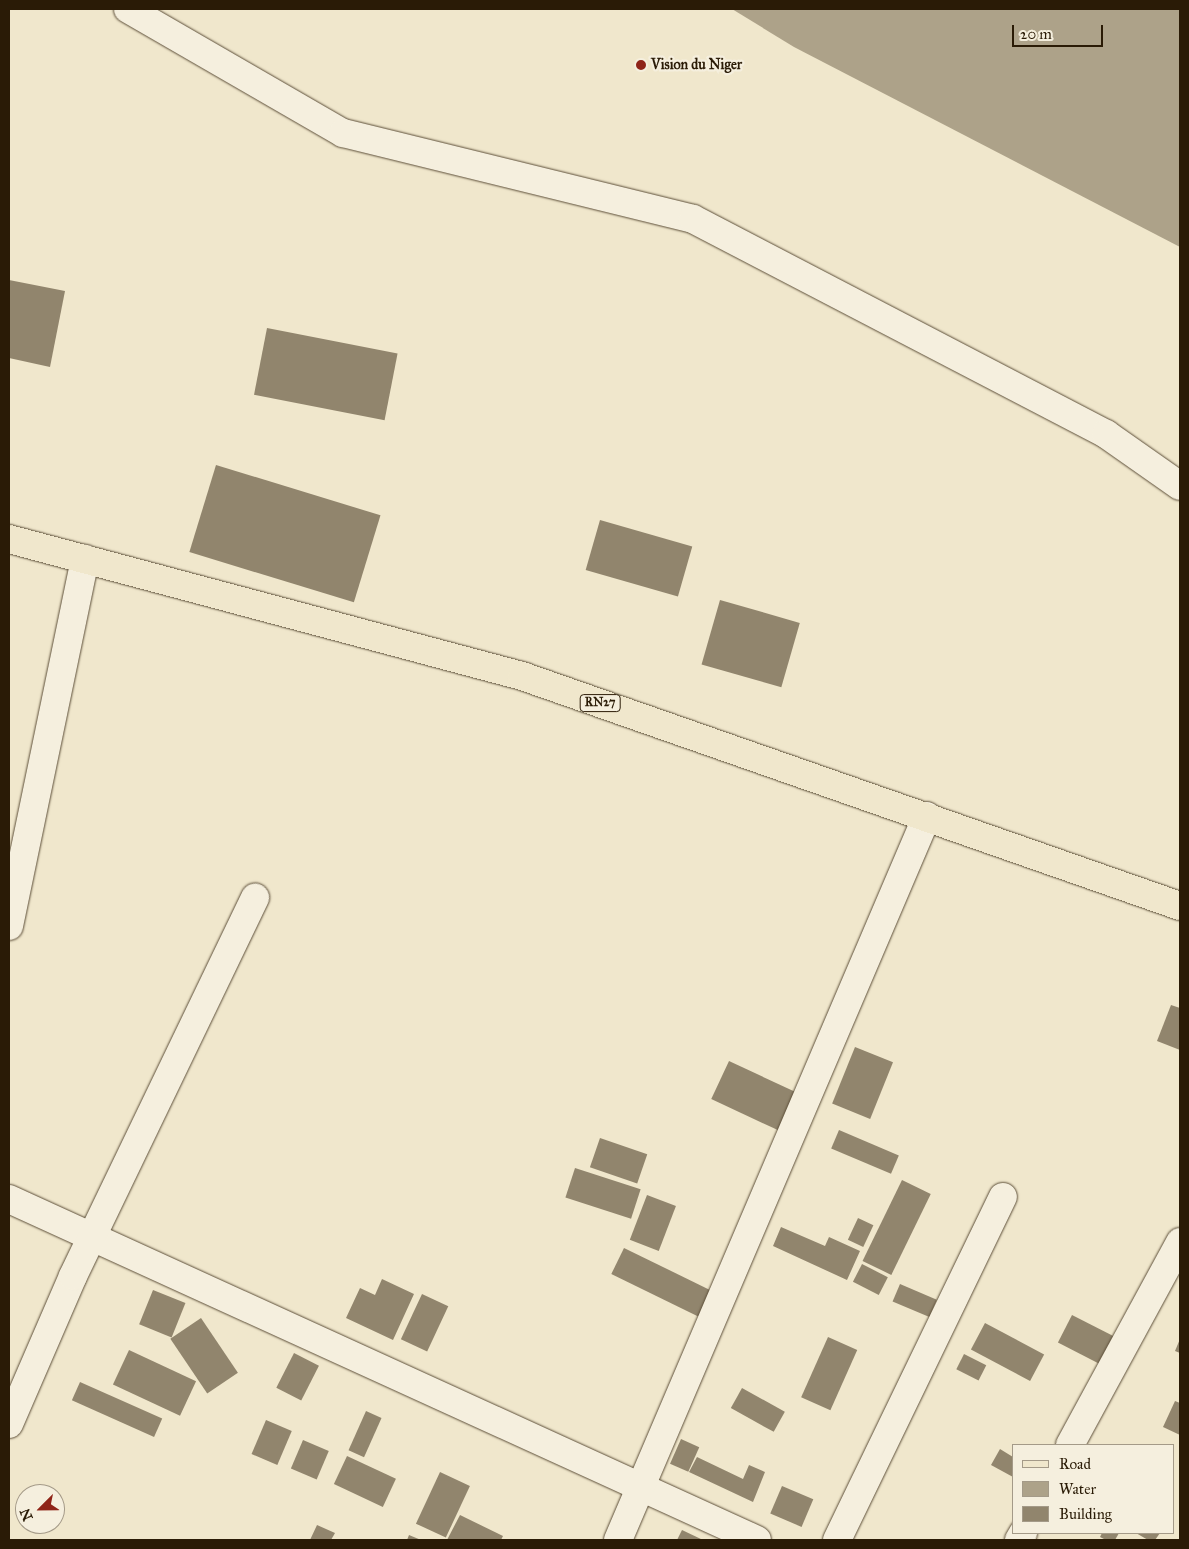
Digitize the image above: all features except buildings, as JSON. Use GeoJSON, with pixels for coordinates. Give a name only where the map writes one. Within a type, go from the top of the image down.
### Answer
{"type":"FeatureCollection","features":[{"type":"Feature","properties":{"kind":"main road","name":"RN27"},"geometry":{"type":"LineString","coordinates":[[9,539],[522,676],[1180,906]]}},
{"type":"Feature","properties":{"kind":"street"},"geometry":{"type":"LineString","coordinates":[[128,9],[343,133],[693,219],[1106,434],[1180,486]]}},
{"type":"Feature","properties":{"kind":"street"},"geometry":{"type":"LineString","coordinates":[[9,926],[85,559]]}},
{"type":"Feature","properties":{"kind":"street"},"geometry":{"type":"LineString","coordinates":[[618,1540],[927,816]]}},
{"type":"Feature","properties":{"kind":"street"},"geometry":{"type":"LineString","coordinates":[[9,1424],[92,1237],[255,898]]}},
{"type":"Feature","properties":{"kind":"street"},"geometry":{"type":"LineString","coordinates":[[847,1537],[1003,1197]]}},
{"type":"Feature","properties":{"kind":"street"},"geometry":{"type":"LineString","coordinates":[[9,1199],[757,1540]]}},
{"type":"Feature","properties":{"kind":"street"},"geometry":{"type":"LineString","coordinates":[[1071,1444],[1180,1242]]}},
{"type":"Feature","properties":{"kind":"water"},"geometry":{"type":"Polygon","coordinates":[[[732,9],[1180,9],[1180,247],[794,47],[732,9]]]}},
{"type":"Feature","properties":{"kind":"place","name":"Vision du Niger"},"geometry":{"type":"Point","coordinates":[641,65]}}]}
